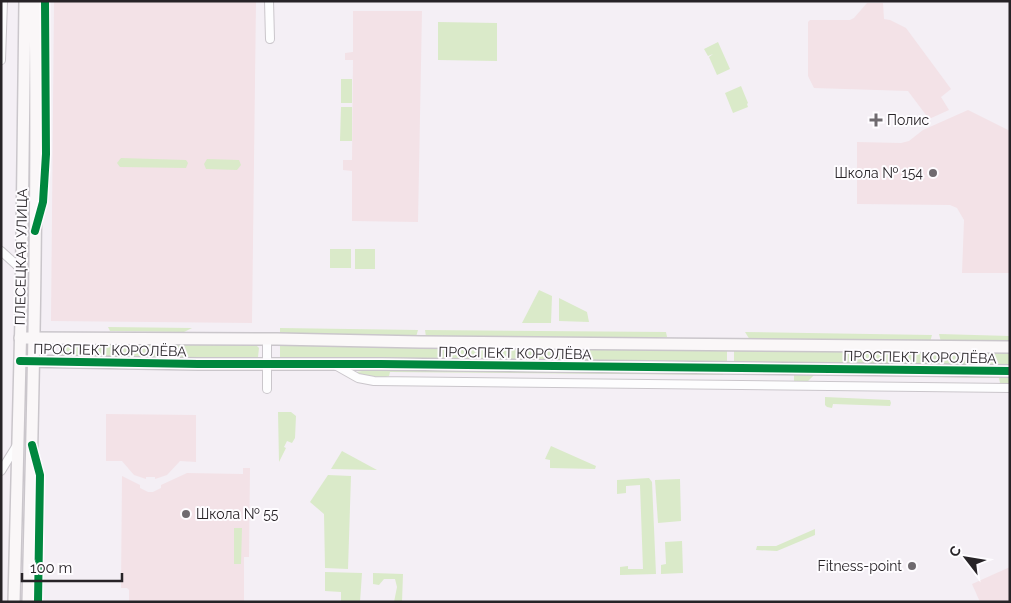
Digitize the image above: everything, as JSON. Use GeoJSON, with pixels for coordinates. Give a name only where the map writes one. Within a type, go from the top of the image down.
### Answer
{"type":"FeatureCollection","features":[{"type":"Feature","properties":{"kind":"street"},"geometry":{"type":"LineString","coordinates":[[1,60],[3,1]]}},
{"type":"Feature","properties":{"kind":"street","name":"ПЛЕСЕЦКАЯ УЛИЦА"},"geometry":{"type":"LineString","coordinates":[[14,602],[20,361],[25,1]]}},
{"type":"Feature","properties":{"kind":"street","name":"ПЛЕСЕЦКАЯ УЛИЦА"},"geometry":{"type":"LineString","coordinates":[[28,602],[34,361],[37,106],[35,1]]}},
{"type":"Feature","properties":{"kind":"street"},"geometry":{"type":"LineString","coordinates":[[35,231],[43,202],[46,154],[45,1]]}},
{"type":"Feature","properties":{"kind":"street"},"geometry":{"type":"LineString","coordinates":[[269,1],[270,39]]}},
{"type":"Feature","properties":{"kind":"street"},"geometry":{"type":"LineString","coordinates":[[1,251],[21,269]]}},
{"type":"Feature","properties":{"kind":"street","name":"ПРОСПЕКТ КОРОЛЁВА"},"geometry":{"type":"LineString","coordinates":[[20,338],[1010,348]]}},
{"type":"Feature","properties":{"kind":"street"},"geometry":{"type":"LineString","coordinates":[[267,339],[267,389]]}},
{"type":"Feature","properties":{"kind":"street","name":"ПРОСПЕКТ КОРОЛЁВА"},"geometry":{"type":"LineString","coordinates":[[20,361],[1010,371]]}},
{"type":"Feature","properties":{"kind":"street"},"geometry":{"type":"LineString","coordinates":[[335,365],[358,378],[374,381],[1010,388]]}},
{"type":"Feature","properties":{"kind":"street"},"geometry":{"type":"LineString","coordinates":[[1,471],[18,443]]}},
{"type":"Feature","properties":{"kind":"street"},"geometry":{"type":"LineString","coordinates":[[32,445],[40,475],[38,602]]}},
{"type":"Feature","properties":{"kind":"shaded area"},"geometry":{"type":"Polygon","coordinates":[[[54,1],[256,1],[252,323],[51,321],[54,1]]]}},
{"type":"Feature","properties":{"kind":"shaded area"},"geometry":{"type":"Polygon","coordinates":[[[867,3],[883,3],[884,19],[906,28],[951,89],[941,97],[949,110],[929,119],[908,91],[814,88],[808,76],[808,22],[810,20],[850,20],[867,3]]]}},
{"type":"Feature","properties":{"kind":"shaded area"},"geometry":{"type":"Polygon","coordinates":[[[353,11],[422,11],[418,222],[352,221],[352,171],[343,170],[343,160],[352,160],[353,60],[345,60],[345,53],[353,52],[353,11]]]}},
{"type":"Feature","properties":{"kind":"shaded area","name":"Школа № 154"},"geometry":{"type":"Polygon","coordinates":[[[968,110],[1010,131],[1010,273],[962,273],[964,220],[957,208],[950,205],[857,204],[857,142],[901,143],[909,141],[923,130],[968,110]]]}},
{"type":"Feature","properties":{"kind":"shaded area"},"geometry":{"type":"Polygon","coordinates":[[[106,414],[196,415],[196,462],[180,461],[167,475],[155,479],[155,477],[146,477],[146,479],[134,475],[122,461],[106,461],[106,414]]]}},
{"type":"Feature","properties":{"kind":"shaded area","name":"Школа № 55"},"geometry":{"type":"Polygon","coordinates":[[[243,468],[250,468],[249,557],[244,557],[244,602],[129,602],[129,590],[121,588],[122,476],[140,485],[140,488],[153,492],[161,488],[161,485],[187,473],[243,474],[243,468]]]}},
{"type":"Feature","properties":{"kind":"shaded area"},"geometry":{"type":"Polygon","coordinates":[[[1010,567],[1010,602],[980,602],[972,584],[1010,567]]]}},
{"type":"Feature","properties":{"kind":"green space"},"geometry":{"type":"Polygon","coordinates":[[[438,22],[497,23],[497,61],[438,60],[438,22]]]}},
{"type":"Feature","properties":{"kind":"green space"},"geometry":{"type":"Polygon","coordinates":[[[718,42],[730,69],[717,75],[709,57],[713,54],[708,56],[704,49],[718,42]]]}},
{"type":"Feature","properties":{"kind":"green space"},"geometry":{"type":"Polygon","coordinates":[[[341,79],[352,79],[352,103],[341,103],[341,79]]]}},
{"type":"Feature","properties":{"kind":"green space"},"geometry":{"type":"Polygon","coordinates":[[[741,86],[748,107],[733,113],[725,93],[741,86]]]}},
{"type":"Feature","properties":{"kind":"green space"},"geometry":{"type":"Polygon","coordinates":[[[341,107],[352,107],[352,141],[340,141],[341,107]]]}},
{"type":"Feature","properties":{"kind":"green space"},"geometry":{"type":"Polygon","coordinates":[[[121,158],[186,160],[188,163],[186,168],[120,167],[117,163],[121,158]]]}},
{"type":"Feature","properties":{"kind":"green space"},"geometry":{"type":"Polygon","coordinates":[[[207,159],[239,160],[241,165],[237,170],[206,169],[204,164],[207,159]]]}},
{"type":"Feature","properties":{"kind":"green space"},"geometry":{"type":"Polygon","coordinates":[[[330,249],[351,249],[351,268],[330,268],[330,249]]]}},
{"type":"Feature","properties":{"kind":"green space"},"geometry":{"type":"Polygon","coordinates":[[[355,249],[375,249],[375,269],[355,269],[355,249]]]}},
{"type":"Feature","properties":{"kind":"green space"},"geometry":{"type":"Polygon","coordinates":[[[539,290],[552,296],[551,323],[522,323],[539,290]]]}},
{"type":"Feature","properties":{"kind":"green space"},"geometry":{"type":"Polygon","coordinates":[[[559,298],[587,312],[589,322],[559,321],[559,298]]]}},
{"type":"Feature","properties":{"kind":"green space"},"geometry":{"type":"Polygon","coordinates":[[[108,327],[192,328],[184,332],[110,331],[108,327]]]}},
{"type":"Feature","properties":{"kind":"green space"},"geometry":{"type":"Polygon","coordinates":[[[280,328],[418,330],[416,337],[280,333],[280,328]]]}},
{"type":"Feature","properties":{"kind":"green space"},"geometry":{"type":"Polygon","coordinates":[[[425,330],[666,332],[667,337],[645,339],[426,337],[425,330]]]}},
{"type":"Feature","properties":{"kind":"green space"},"geometry":{"type":"Polygon","coordinates":[[[745,332],[932,335],[930,342],[750,340],[745,332]]]}},
{"type":"Feature","properties":{"kind":"green space"},"geometry":{"type":"Polygon","coordinates":[[[939,334],[1010,336],[1010,343],[941,342],[939,334]]]}},
{"type":"Feature","properties":{"kind":"green space"},"geometry":{"type":"Polygon","coordinates":[[[60,344],[255,344],[259,348],[258,357],[255,359],[60,357],[60,344]]]}},
{"type":"Feature","properties":{"kind":"green space"},"geometry":{"type":"Polygon","coordinates":[[[280,345],[727,349],[727,363],[280,359],[280,345]]]}},
{"type":"Feature","properties":{"kind":"green space"},"geometry":{"type":"Polygon","coordinates":[[[734,349],[1010,352],[1010,365],[734,363],[734,349]]]}},
{"type":"Feature","properties":{"kind":"green space"},"geometry":{"type":"Polygon","coordinates":[[[381,368],[723,371],[723,375],[390,372],[389,376],[377,378],[368,377],[356,372],[381,368]]]}},
{"type":"Feature","properties":{"kind":"green space"},"geometry":{"type":"Polygon","coordinates":[[[814,372],[1010,375],[1010,383],[1000,383],[999,378],[814,375],[808,381],[794,381],[794,375],[814,372]]]}},
{"type":"Feature","properties":{"kind":"green space"},"geometry":{"type":"Polygon","coordinates":[[[825,397],[890,400],[891,403],[890,406],[833,404],[832,408],[825,405],[825,397]]]}},
{"type":"Feature","properties":{"kind":"green space"},"geometry":{"type":"Polygon","coordinates":[[[278,412],[291,412],[296,416],[295,438],[292,443],[287,441],[284,447],[286,448],[279,462],[278,412]]]}},
{"type":"Feature","properties":{"kind":"green space"},"geometry":{"type":"Polygon","coordinates":[[[551,446],[596,466],[595,469],[550,468],[550,460],[545,459],[551,446]]]}},
{"type":"Feature","properties":{"kind":"green space"},"geometry":{"type":"Polygon","coordinates":[[[342,451],[377,470],[331,469],[342,451]]]}},
{"type":"Feature","properties":{"kind":"green space"},"geometry":{"type":"Polygon","coordinates":[[[328,475],[351,476],[348,569],[325,568],[324,514],[310,502],[328,475]]]}},
{"type":"Feature","properties":{"kind":"green space"},"geometry":{"type":"Polygon","coordinates":[[[649,478],[652,482],[656,574],[620,575],[620,567],[628,566],[628,569],[643,569],[640,485],[626,486],[626,493],[617,494],[617,480],[649,478]]]}},
{"type":"Feature","properties":{"kind":"green space"},"geometry":{"type":"Polygon","coordinates":[[[680,479],[681,521],[658,523],[655,480],[680,479]]]}},
{"type":"Feature","properties":{"kind":"green space"},"geometry":{"type":"Polygon","coordinates":[[[234,528],[242,528],[241,564],[234,564],[234,528]]]}},
{"type":"Feature","properties":{"kind":"green space"},"geometry":{"type":"Polygon","coordinates":[[[815,529],[815,535],[777,551],[756,550],[757,546],[776,546],[815,529]]]}},
{"type":"Feature","properties":{"kind":"green space"},"geometry":{"type":"Polygon","coordinates":[[[682,541],[683,573],[661,574],[661,565],[666,564],[665,542],[682,541]]]}},
{"type":"Feature","properties":{"kind":"green space"},"geometry":{"type":"Polygon","coordinates":[[[325,572],[362,573],[360,602],[341,602],[341,592],[325,591],[325,572]]]}},
{"type":"Feature","properties":{"kind":"green space"},"geometry":{"type":"Polygon","coordinates":[[[373,573],[403,574],[402,602],[394,602],[397,587],[395,579],[384,579],[379,585],[373,584],[373,573]]]}},
{"type":"Feature","properties":{"kind":"cycle path"},"geometry":{"type":"LineString","coordinates":[[35,231],[43,202],[46,154],[45,1]]}},
{"type":"Feature","properties":{"kind":"cycle path"},"geometry":{"type":"LineString","coordinates":[[20,361],[1010,371]]}},
{"type":"Feature","properties":{"kind":"cycle path"},"geometry":{"type":"LineString","coordinates":[[32,445],[40,475],[38,602]]}},
{"type":"Feature","properties":{"kind":"place","name":"Полис"},"geometry":{"type":"Point","coordinates":[876,120]}},
{"type":"Feature","properties":{"kind":"place","name":"Школа № 154"},"geometry":{"type":"Point","coordinates":[933,173]}},
{"type":"Feature","properties":{"kind":"place","name":"Школа № 55"},"geometry":{"type":"Point","coordinates":[186,514]}},
{"type":"Feature","properties":{"kind":"place","name":"Fitness-point"},"geometry":{"type":"Point","coordinates":[912,566]}}]}
